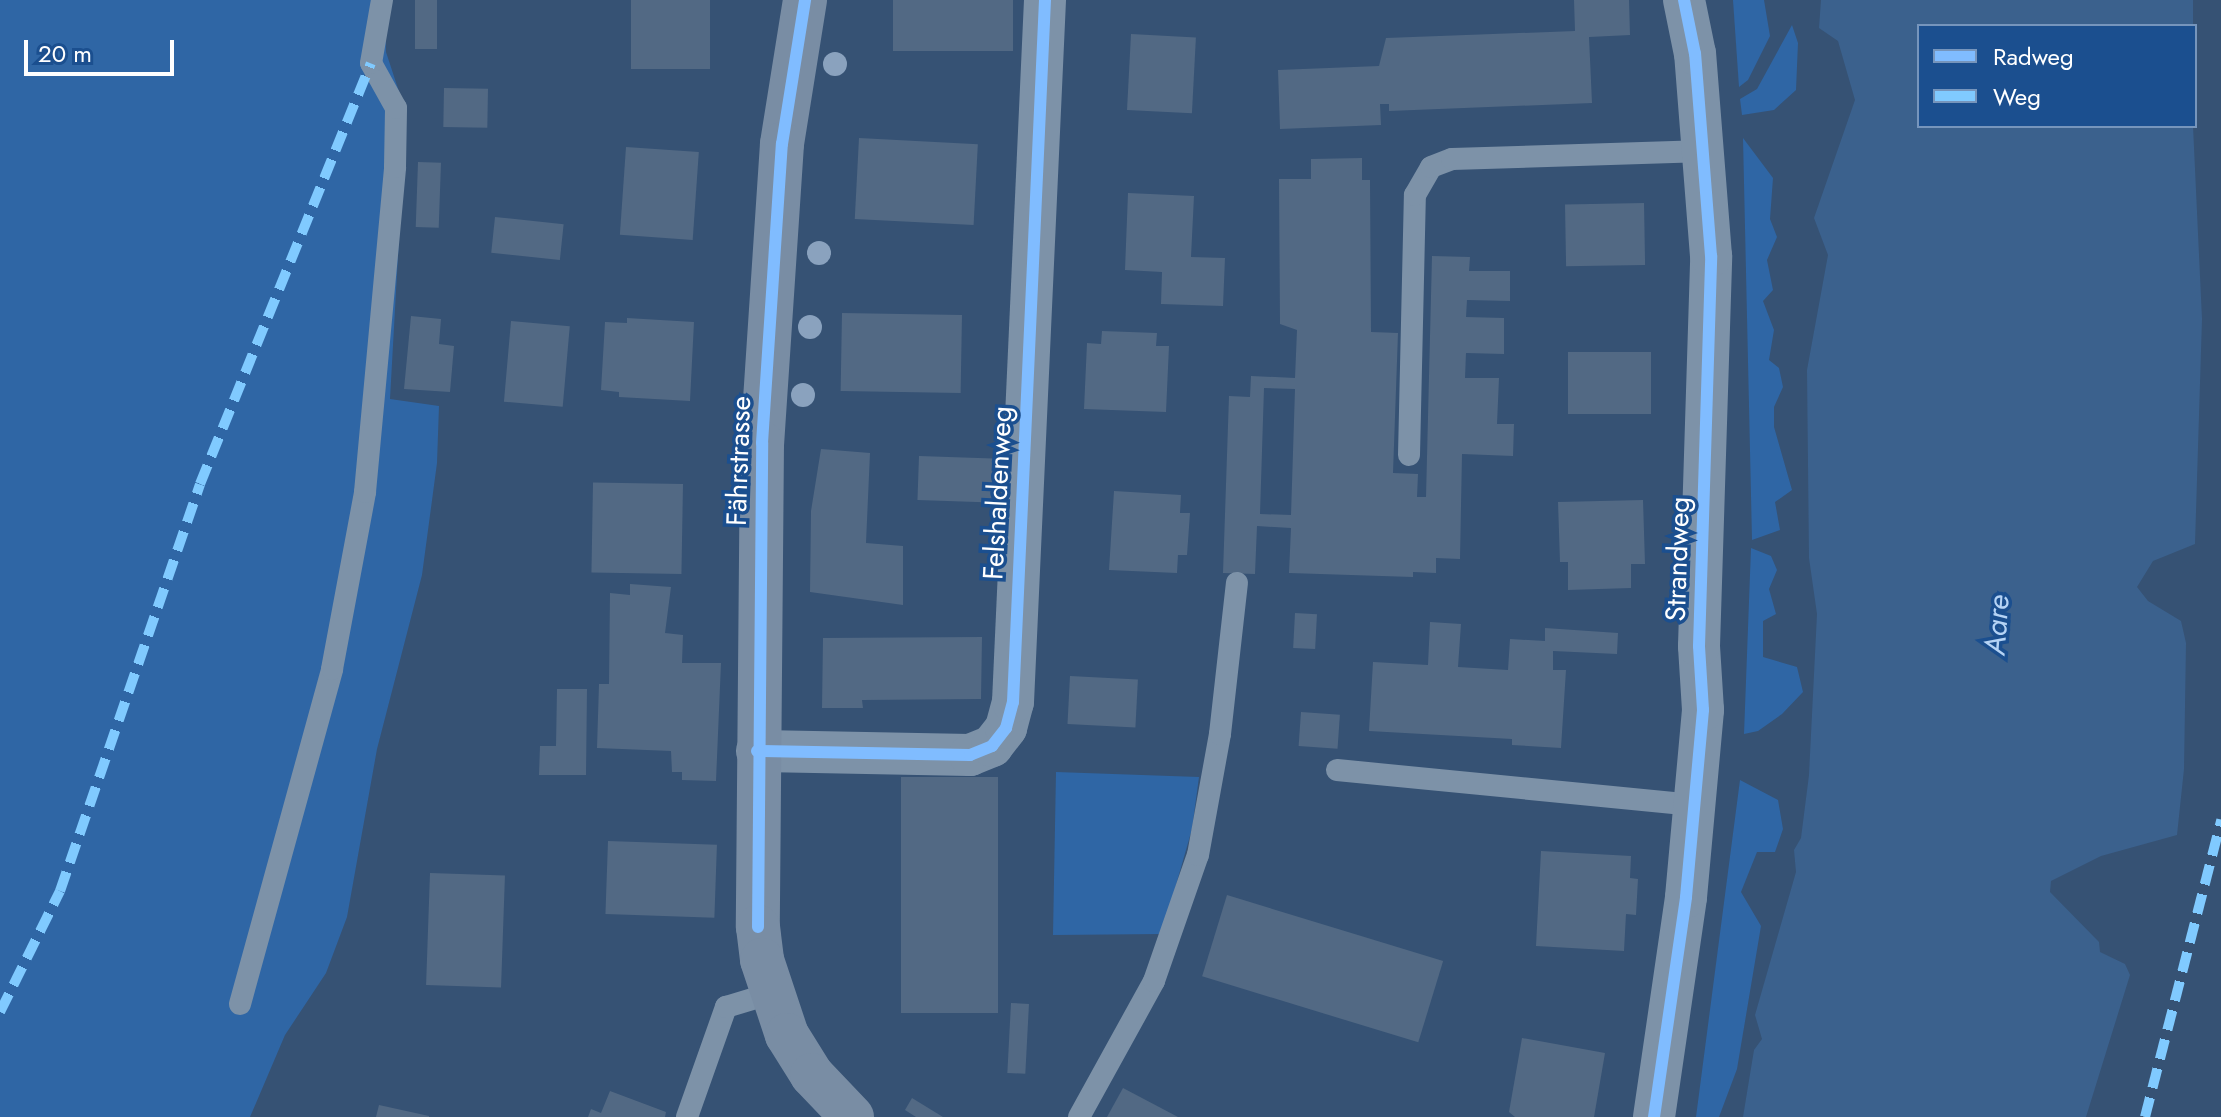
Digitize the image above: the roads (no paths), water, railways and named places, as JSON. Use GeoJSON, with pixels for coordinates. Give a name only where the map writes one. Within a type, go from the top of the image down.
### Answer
{"type":"FeatureCollection","features":[{"type":"Feature","properties":{"kind":"street","name":"Fährstrasse"},"geometry":{"type":"LineString","coordinates":[[805,0],[782,144],[763,431],[757,751],[758,927],[772,993],[800,1058],[852,1117]]}},
{"type":"Feature","properties":{"kind":"street","name":"Felshaldenweg"},"geometry":{"type":"LineString","coordinates":[[757,751],[970,755],[992,746],[1006,728],[1013,702],[1045,0]]}},
{"type":"Feature","properties":{"kind":"street","name":"Strandweg"},"geometry":{"type":"LineString","coordinates":[[1654,1117],[1696,805],[1703,710],[1699,646],[1711,256],[1705,151],[1684,0]]}},
{"type":"Feature","properties":{"kind":"lane"},"geometry":{"type":"LineString","coordinates":[[240,1004],[332,669],[365,492],[395,167],[396,108],[371,63],[382,0]]}},
{"type":"Feature","properties":{"kind":"lane"},"geometry":{"type":"LineString","coordinates":[[1409,455],[1415,195],[1431,167],[1452,159],[1705,151]]}},
{"type":"Feature","properties":{"kind":"lane"},"geometry":{"type":"LineString","coordinates":[[1079,1117],[1145,1002],[1198,855],[1220,734],[1237,583]]}},
{"type":"Feature","properties":{"kind":"lane"},"geometry":{"type":"LineString","coordinates":[[1337,770],[1696,805]]}},
{"type":"Feature","properties":{"kind":"lane"},"geometry":{"type":"LineString","coordinates":[[687,1117],[726,1007],[772,993]]}},
{"type":"Feature","properties":{"kind":"water","name":"Aare"},"geometry":{"type":"Polygon","coordinates":[[[1821,0],[2193,0],[2193,24],[1917,24],[1917,128],[2193,128],[2202,319],[2195,544],[2153,561],[2137,587],[2148,601],[2181,621],[2186,643],[2184,769],[2177,835],[2101,856],[2051,881],[2050,892],[2099,942],[2100,952],[2125,964],[2130,975],[2086,1117],[1743,1117],[1754,1050],[1762,1039],[1755,1015],[1796,872],[1794,850],[1801,838],[1809,775],[1817,614],[1809,558],[1807,370],[1828,255],[1814,218],[1855,100],[1838,41],[1819,28],[1821,0]]]}}]}
